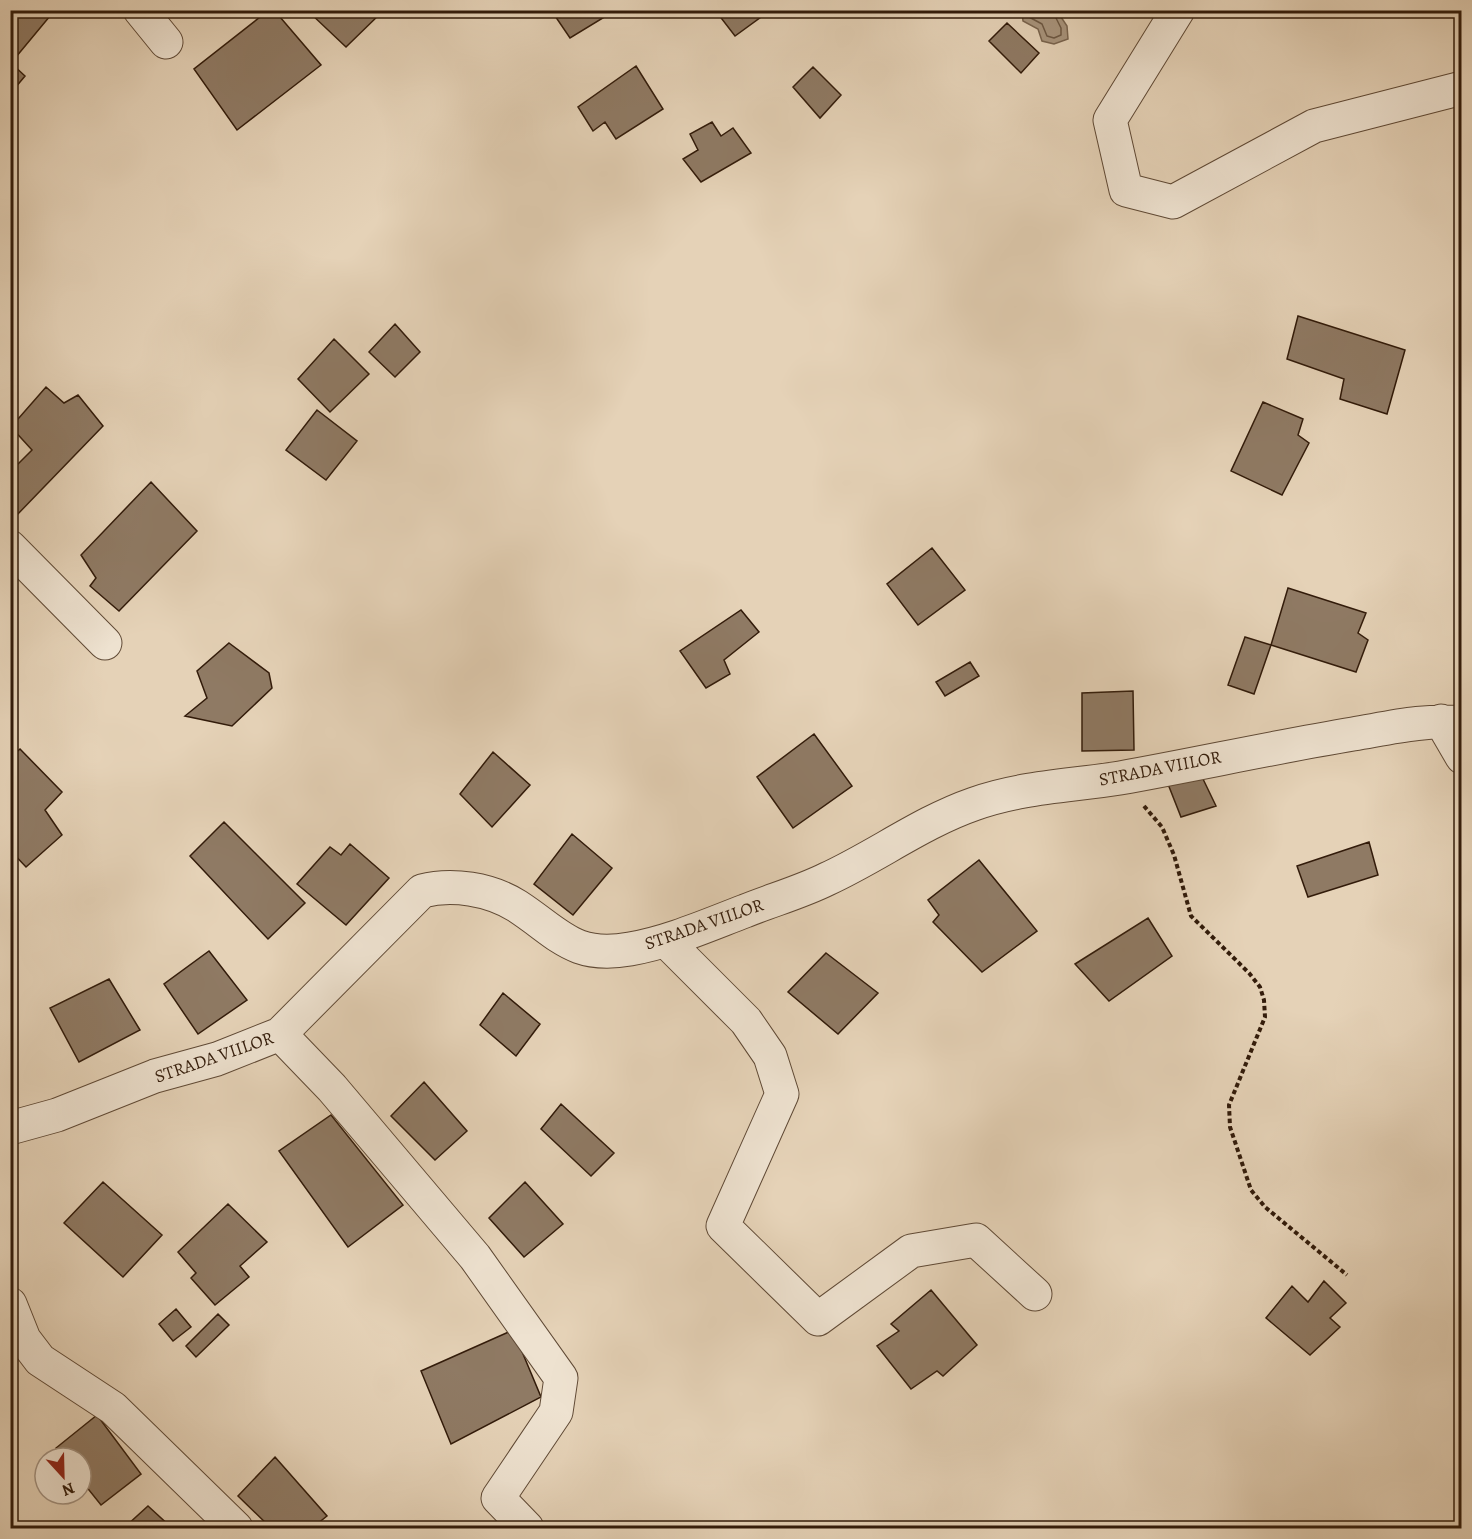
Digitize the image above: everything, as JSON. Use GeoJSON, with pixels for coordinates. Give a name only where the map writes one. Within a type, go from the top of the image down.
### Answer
{"type":"FeatureCollection","features":[{"type":"Feature","properties":{"kind":"street"},"geometry":{"type":"LineString","coordinates":[[140,10],[166,42]]}},
{"type":"Feature","properties":{"kind":"street"},"geometry":{"type":"LineString","coordinates":[[1178,10],[1110,120],[1126,190],[1173,202],[1314,126],[1461,88]]}},
{"type":"Feature","properties":{"kind":"street"},"geometry":{"type":"LineString","coordinates":[[10,547],[105,643]]}},
{"type":"Feature","properties":{"kind":"street"},"geometry":{"type":"LineString","coordinates":[[1451,722],[1461,757]]}},
{"type":"Feature","properties":{"kind":"street","name":"STRADA VIILOR"},"geometry":{"type":"LineString","coordinates":[[10,1128],[57,1115],[155,1076],[217,1059],[280,1034],[406,904],[422,891],[432,888],[442,886],[490,895],[516,906],[545,929],[574,946],[599,952],[629,950],[666,941],[827,880],[941,818],[974,804],[1012,793],[1120,777],[1266,748],[1451,722]]}},
{"type":"Feature","properties":{"kind":"street"},"geometry":{"type":"LineString","coordinates":[[666,941],[746,1021],[770,1056],[782,1094],[723,1226],[818,1319],[910,1251],[976,1240],[1035,1294]]}},
{"type":"Feature","properties":{"kind":"street"},"geometry":{"type":"LineString","coordinates":[[280,1034],[332,1088],[475,1257],[561,1378],[556,1412],[498,1498],[527,1528]]}},
{"type":"Feature","properties":{"kind":"street"},"geometry":{"type":"LineString","coordinates":[[10,1304],[24,1339],[40,1360],[114,1408],[236,1528]]}},
{"type":"Feature","properties":{"kind":"path"},"geometry":{"type":"LineString","coordinates":[[1120,777],[1162,827],[1174,855],[1191,916],[1249,973],[1262,994],[1265,1017],[1229,1105],[1230,1127],[1251,1190],[1265,1207],[1347,1275]]}},
{"type":"Feature","properties":{"kind":"water"},"geometry":{"type":"Polygon","coordinates":[[[1057,11],[1067,26],[1068,39],[1054,44],[1042,41],[1038,29],[1023,21],[1022,12],[1057,11]]]}},
{"type":"Feature","properties":{"kind":"building"},"geometry":{"type":"Polygon","coordinates":[[[10,10],[55,10],[11,63],[25,76],[10,94],[10,10]]]}},
{"type":"Feature","properties":{"kind":"building"},"geometry":{"type":"Polygon","coordinates":[[[269,10],[274,10],[321,65],[237,130],[194,69],[269,10]]]}},
{"type":"Feature","properties":{"kind":"building"},"geometry":{"type":"Polygon","coordinates":[[[312,10],[384,10],[346,47],[310,13],[312,10]]]}},
{"type":"Feature","properties":{"kind":"building"},"geometry":{"type":"Polygon","coordinates":[[[551,10],[616,10],[570,38],[551,10]]]}},
{"type":"Feature","properties":{"kind":"building"},"geometry":{"type":"Polygon","coordinates":[[[715,10],[756,10],[761,17],[735,36],[715,10]]]}},
{"type":"Feature","properties":{"kind":"building"},"geometry":{"type":"Polygon","coordinates":[[[1007,23],[1039,53],[1021,73],[989,41],[1007,23]]]}},
{"type":"Feature","properties":{"kind":"building"},"geometry":{"type":"Polygon","coordinates":[[[636,66],[663,109],[616,139],[605,122],[593,131],[578,107],[636,66]]]}},
{"type":"Feature","properties":{"kind":"building"},"geometry":{"type":"Polygon","coordinates":[[[813,67],[841,95],[820,118],[793,87],[813,67]]]}},
{"type":"Feature","properties":{"kind":"building"},"geometry":{"type":"Polygon","coordinates":[[[712,122],[721,136],[733,128],[751,153],[701,182],[683,159],[698,150],[690,134],[712,122]]]}},
{"type":"Feature","properties":{"kind":"building"},"geometry":{"type":"Polygon","coordinates":[[[1298,316],[1405,350],[1387,414],[1340,399],[1344,379],[1287,359],[1298,316]]]}},
{"type":"Feature","properties":{"kind":"building"},"geometry":{"type":"Polygon","coordinates":[[[395,324],[420,352],[395,377],[369,352],[395,324]]]}},
{"type":"Feature","properties":{"kind":"building"},"geometry":{"type":"Polygon","coordinates":[[[334,339],[369,374],[330,412],[298,379],[334,339]]]}},
{"type":"Feature","properties":{"kind":"building"},"geometry":{"type":"Polygon","coordinates":[[[46,387],[64,403],[78,395],[103,426],[14,518],[10,515],[10,472],[32,450],[11,427],[46,387]]]}},
{"type":"Feature","properties":{"kind":"building"},"geometry":{"type":"Polygon","coordinates":[[[1263,402],[1303,419],[1298,435],[1309,443],[1282,495],[1231,471],[1263,402]]]}},
{"type":"Feature","properties":{"kind":"building"},"geometry":{"type":"Polygon","coordinates":[[[317,410],[357,441],[326,480],[286,450],[317,410]]]}},
{"type":"Feature","properties":{"kind":"building"},"geometry":{"type":"Polygon","coordinates":[[[151,482],[197,531],[119,611],[90,586],[96,578],[81,555],[151,482]]]}},
{"type":"Feature","properties":{"kind":"building"},"geometry":{"type":"Polygon","coordinates":[[[932,548],[965,590],[918,625],[887,584],[932,548]]]}},
{"type":"Feature","properties":{"kind":"building"},"geometry":{"type":"Polygon","coordinates":[[[1288,588],[1366,613],[1358,633],[1368,640],[1356,672],[1271,645],[1288,588]]]}},
{"type":"Feature","properties":{"kind":"building"},"geometry":{"type":"Polygon","coordinates":[[[741,610],[759,632],[724,660],[730,674],[706,688],[680,651],[741,610]]]}},
{"type":"Feature","properties":{"kind":"building"},"geometry":{"type":"Polygon","coordinates":[[[1245,637],[1271,645],[1254,694],[1228,685],[1245,637]]]}},
{"type":"Feature","properties":{"kind":"building"},"geometry":{"type":"Polygon","coordinates":[[[229,643],[269,673],[272,688],[232,726],[185,716],[207,698],[197,671],[229,643]]]}},
{"type":"Feature","properties":{"kind":"building"},"geometry":{"type":"Polygon","coordinates":[[[970,662],[979,676],[945,696],[936,682],[970,662]]]}},
{"type":"Feature","properties":{"kind":"building"},"geometry":{"type":"Polygon","coordinates":[[[1133,691],[1134,750],[1082,751],[1082,693],[1133,691]]]}},
{"type":"Feature","properties":{"kind":"building"},"geometry":{"type":"Polygon","coordinates":[[[814,734],[852,786],[793,828],[757,777],[814,734]]]}},
{"type":"Feature","properties":{"kind":"building"},"geometry":{"type":"Polygon","coordinates":[[[20,749],[62,792],[45,810],[62,835],[26,867],[10,850],[10,758],[20,749]]]}},
{"type":"Feature","properties":{"kind":"building"},"geometry":{"type":"Polygon","coordinates":[[[493,752],[530,785],[492,827],[460,794],[493,752]]]}},
{"type":"Feature","properties":{"kind":"building"},"geometry":{"type":"Polygon","coordinates":[[[1203,779],[1216,806],[1181,817],[1168,784],[1203,779]]]}},
{"type":"Feature","properties":{"kind":"building"},"geometry":{"type":"Polygon","coordinates":[[[224,822],[305,903],[268,939],[190,856],[224,822]]]}},
{"type":"Feature","properties":{"kind":"building"},"geometry":{"type":"Polygon","coordinates":[[[572,834],[612,868],[573,915],[534,884],[572,834]]]}},
{"type":"Feature","properties":{"kind":"building"},"geometry":{"type":"Polygon","coordinates":[[[1369,842],[1378,875],[1308,897],[1297,866],[1369,842]]]}},
{"type":"Feature","properties":{"kind":"building"},"geometry":{"type":"Polygon","coordinates":[[[350,844],[389,878],[346,925],[297,884],[330,847],[341,855],[350,844]]]}},
{"type":"Feature","properties":{"kind":"building"},"geometry":{"type":"Polygon","coordinates":[[[979,860],[1037,931],[982,972],[933,922],[939,915],[928,900],[979,860]]]}},
{"type":"Feature","properties":{"kind":"building"},"geometry":{"type":"Polygon","coordinates":[[[1148,918],[1172,956],[1109,1001],[1075,964],[1148,918]]]}},
{"type":"Feature","properties":{"kind":"building"},"geometry":{"type":"Polygon","coordinates":[[[209,951],[247,1000],[198,1034],[164,984],[209,951]]]}},
{"type":"Feature","properties":{"kind":"building"},"geometry":{"type":"Polygon","coordinates":[[[826,953],[878,993],[838,1034],[788,992],[826,953]]]}},
{"type":"Feature","properties":{"kind":"building"},"geometry":{"type":"Polygon","coordinates":[[[109,979],[140,1030],[79,1062],[50,1008],[109,979]]]}},
{"type":"Feature","properties":{"kind":"building"},"geometry":{"type":"Polygon","coordinates":[[[503,993],[540,1024],[516,1056],[480,1025],[503,993]]]}},
{"type":"Feature","properties":{"kind":"building"},"geometry":{"type":"Polygon","coordinates":[[[424,1082],[467,1131],[435,1160],[391,1116],[424,1082]]]}},
{"type":"Feature","properties":{"kind":"building"},"geometry":{"type":"Polygon","coordinates":[[[561,1104],[614,1153],[591,1176],[541,1129],[561,1104]]]}},
{"type":"Feature","properties":{"kind":"building"},"geometry":{"type":"Polygon","coordinates":[[[331,1115],[403,1205],[348,1247],[279,1151],[331,1115]]]}},
{"type":"Feature","properties":{"kind":"building"},"geometry":{"type":"Polygon","coordinates":[[[103,1182],[162,1235],[123,1277],[64,1223],[103,1182]]]}},
{"type":"Feature","properties":{"kind":"building"},"geometry":{"type":"Polygon","coordinates":[[[525,1182],[563,1224],[524,1257],[489,1218],[525,1182]]]}},
{"type":"Feature","properties":{"kind":"building"},"geometry":{"type":"Polygon","coordinates":[[[228,1204],[267,1242],[240,1266],[249,1277],[215,1305],[191,1278],[196,1273],[178,1252],[228,1204]]]}},
{"type":"Feature","properties":{"kind":"building"},"geometry":{"type":"Polygon","coordinates":[[[1324,1281],[1346,1303],[1330,1318],[1340,1327],[1310,1355],[1266,1318],[1292,1286],[1308,1302],[1324,1281]]]}},
{"type":"Feature","properties":{"kind":"building"},"geometry":{"type":"Polygon","coordinates":[[[931,1290],[977,1345],[943,1376],[937,1371],[911,1389],[877,1346],[899,1331],[891,1324],[931,1290]]]}},
{"type":"Feature","properties":{"kind":"building"},"geometry":{"type":"Polygon","coordinates":[[[176,1309],[191,1327],[173,1341],[159,1324],[176,1309]]]}},
{"type":"Feature","properties":{"kind":"building"},"geometry":{"type":"Polygon","coordinates":[[[218,1314],[229,1325],[196,1357],[186,1346],[218,1314]]]}},
{"type":"Feature","properties":{"kind":"building"},"geometry":{"type":"Polygon","coordinates":[[[513,1330],[541,1397],[451,1444],[421,1371],[513,1330]]]}},
{"type":"Feature","properties":{"kind":"building"},"geometry":{"type":"Polygon","coordinates":[[[97,1415],[141,1474],[101,1505],[93,1495],[93,1446],[58,1446],[97,1415]]]}},
{"type":"Feature","properties":{"kind":"building"},"geometry":{"type":"Polygon","coordinates":[[[275,1457],[327,1516],[312,1528],[271,1528],[238,1496],[275,1457]]]}},
{"type":"Feature","properties":{"kind":"building"},"geometry":{"type":"Polygon","coordinates":[[[148,1506],[172,1528],[129,1528],[126,1526],[148,1506]]]}}]}
